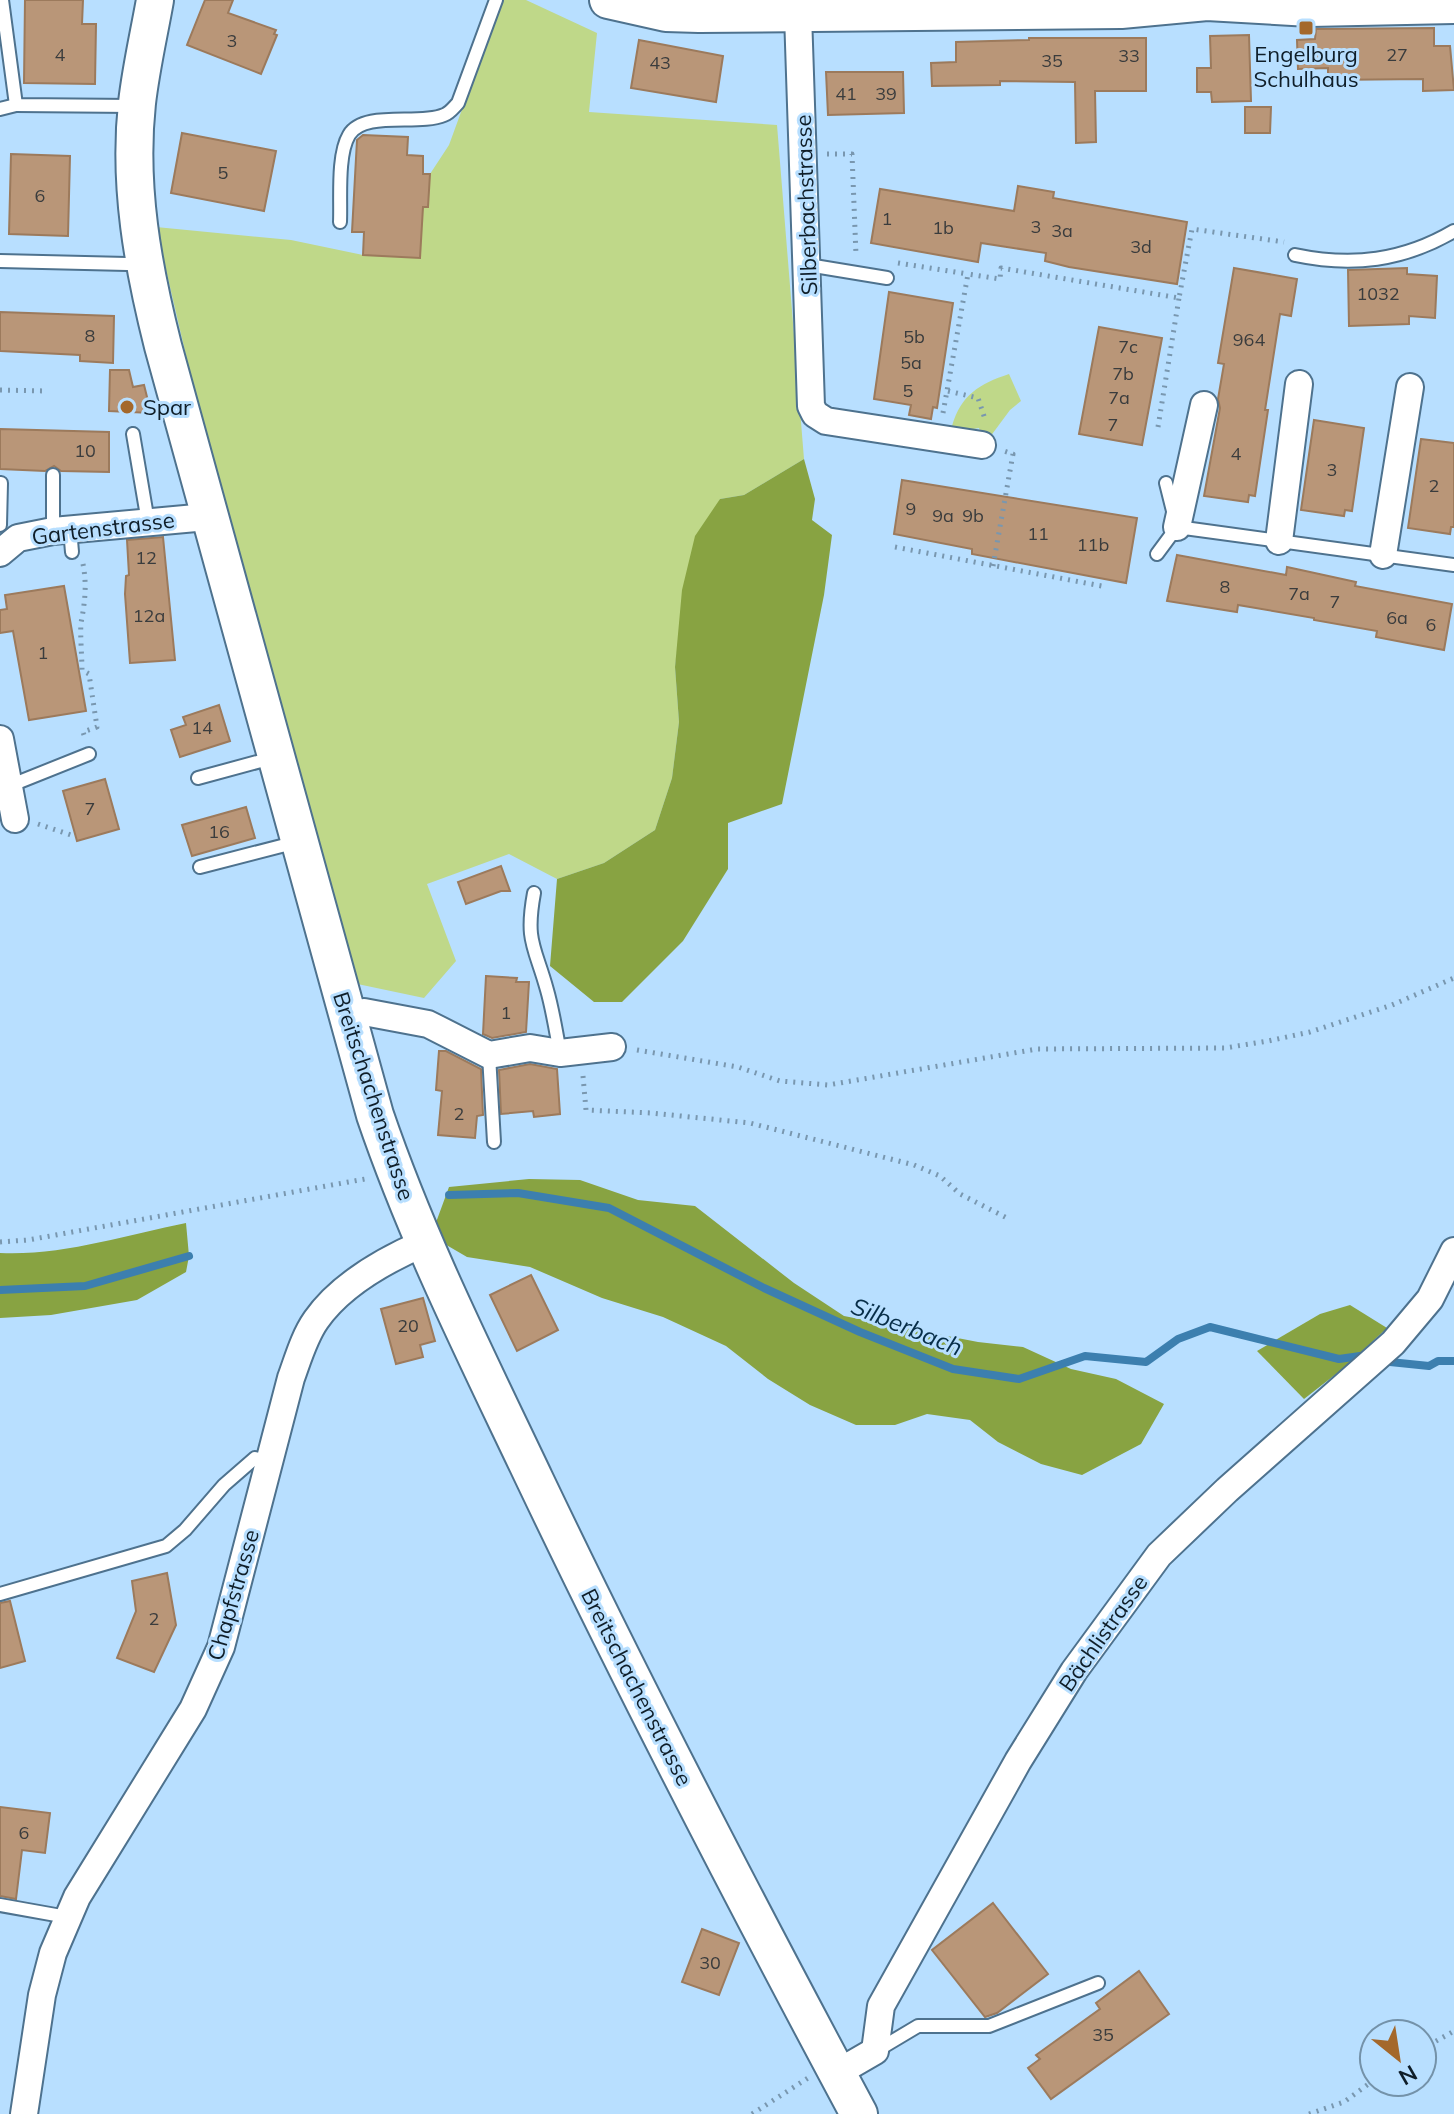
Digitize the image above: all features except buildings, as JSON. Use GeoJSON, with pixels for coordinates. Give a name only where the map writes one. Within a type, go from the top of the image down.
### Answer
{"type":"FeatureCollection","features":[{"type":"Feature","properties":{"kind":"street","name":"Breitschachenstrasse"},"geometry":{"type":"LineString","coordinates":[[155,0],[137,107],[134,176],[143,261],[163,346],[348,1017],[394,1170],[424,1243],[582,1578],[753,1918],[824,2074],[859,2114]]}},
{"type":"Feature","properties":{"kind":"street"},"geometry":{"type":"LineString","coordinates":[[608,0],[666,13],[798,14],[1040,6],[1121,10],[1207,2],[1310,8],[1454,5]]}},
{"type":"Feature","properties":{"kind":"street","name":"Silberbachstrasse"},"geometry":{"type":"LineString","coordinates":[[798,14],[811,406],[815,414],[826,421],[939,437]]}},
{"type":"Feature","properties":{"kind":"street"},"geometry":{"type":"LineString","coordinates":[[1279,541],[1299,384]]}},
{"type":"Feature","properties":{"kind":"street"},"geometry":{"type":"LineString","coordinates":[[1383,555],[1410,387]]}},
{"type":"Feature","properties":{"kind":"street"},"geometry":{"type":"LineString","coordinates":[[1177,527],[1204,405]]}},
{"type":"Feature","properties":{"kind":"street"},"geometry":{"type":"LineString","coordinates":[[939,437],[982,445]]}},
{"type":"Feature","properties":{"kind":"street","name":"Gartenstrasse"},"geometry":{"type":"LineString","coordinates":[[5,535],[65,537],[210,514]]}},
{"type":"Feature","properties":{"kind":"street"},"geometry":{"type":"LineString","coordinates":[[0,739],[5,775],[22,820]]}},
{"type":"Feature","properties":{"kind":"street"},"geometry":{"type":"LineString","coordinates":[[348,1017],[364,1012],[428,1024],[489,1055],[530,1048],[571,1050],[612,1047]]}},
{"type":"Feature","properties":{"kind":"street","name":"Chapfstrasse"},"geometry":{"type":"LineString","coordinates":[[24,2114],[42,1995],[53,1953],[67,1917],[193,1709],[221,1647],[291,1378],[316,1320],[338,1295],[363,1276],[424,1243]]}},
{"type":"Feature","properties":{"kind":"street","name":"Bächlistrasse"},"geometry":{"type":"LineString","coordinates":[[875,2051],[881,2006],[1018,1761],[1074,1671],[1159,1555],[1227,1490],[1393,1343],[1430,1299],[1454,1251]]}},
{"type":"Feature","properties":{"kind":"street"},"geometry":{"type":"LineString","coordinates":[[824,2074],[875,2051]]}},
{"type":"Feature","properties":{"kind":"lane"},"geometry":{"type":"LineString","coordinates":[[2,0],[16,105]]}},
{"type":"Feature","properties":{"kind":"lane"},"geometry":{"type":"LineString","coordinates":[[340,222],[343,155],[350,134],[361,125],[377,121],[427,119],[446,114],[458,103],[496,0]]}},
{"type":"Feature","properties":{"kind":"lane"},"geometry":{"type":"LineString","coordinates":[[0,109],[16,105],[137,107]]}},
{"type":"Feature","properties":{"kind":"lane"},"geometry":{"type":"LineString","coordinates":[[1295,255],[1329,262],[1378,260],[1410,252],[1454,231]]}},
{"type":"Feature","properties":{"kind":"lane"},"geometry":{"type":"LineString","coordinates":[[0,261],[127,264],[143,261]]}},
{"type":"Feature","properties":{"kind":"lane"},"geometry":{"type":"LineString","coordinates":[[808,265],[887,278]]}},
{"type":"Feature","properties":{"kind":"lane"},"geometry":{"type":"LineString","coordinates":[[133,434],[148,522]]}},
{"type":"Feature","properties":{"kind":"lane"},"geometry":{"type":"LineString","coordinates":[[53,475],[65,537]]}},
{"type":"Feature","properties":{"kind":"lane"},"geometry":{"type":"LineString","coordinates":[[1,483],[5,535]]}},
{"type":"Feature","properties":{"kind":"lane"},"geometry":{"type":"LineString","coordinates":[[1166,483],[1177,527]]}},
{"type":"Feature","properties":{"kind":"lane"},"geometry":{"type":"LineString","coordinates":[[1177,527],[1454,565]]}},
{"type":"Feature","properties":{"kind":"lane"},"geometry":{"type":"LineString","coordinates":[[1157,554],[1177,527]]}},
{"type":"Feature","properties":{"kind":"lane"},"geometry":{"type":"LineString","coordinates":[[5,775],[89,754]]}},
{"type":"Feature","properties":{"kind":"lane"},"geometry":{"type":"LineString","coordinates":[[198,778],[278,757]]}},
{"type":"Feature","properties":{"kind":"lane"},"geometry":{"type":"LineString","coordinates":[[200,867],[300,841]]}},
{"type":"Feature","properties":{"kind":"lane"},"geometry":{"type":"LineString","coordinates":[[534,893],[529,922],[531,943],[571,1050]]}},
{"type":"Feature","properties":{"kind":"lane"},"geometry":{"type":"LineString","coordinates":[[489,1055],[494,1142]]}},
{"type":"Feature","properties":{"kind":"lane"},"geometry":{"type":"LineString","coordinates":[[0,1594],[166,1546],[185,1530],[224,1485],[255,1458],[270,1461]]}},
{"type":"Feature","properties":{"kind":"lane"},"geometry":{"type":"LineString","coordinates":[[0,1905],[67,1917]]}},
{"type":"Feature","properties":{"kind":"lane"},"geometry":{"type":"LineString","coordinates":[[875,2051],[918,2026],[989,2026],[1098,1983]]}},
{"type":"Feature","properties":{"kind":"path"},"geometry":{"type":"LineString","coordinates":[[802,154],[852,154],[855,254],[868,257]]}},
{"type":"Feature","properties":{"kind":"path"},"geometry":{"type":"LineString","coordinates":[[1158,427],[1192,229],[1287,242],[1295,255]]}},
{"type":"Feature","properties":{"kind":"path"},"geometry":{"type":"LineString","coordinates":[[895,262],[1000,279],[1001,268],[1179,298]]}},
{"type":"Feature","properties":{"kind":"path"},"geometry":{"type":"LineString","coordinates":[[939,437],[968,274]]}},
{"type":"Feature","properties":{"kind":"path"},"geometry":{"type":"LineString","coordinates":[[0,390],[46,391]]}},
{"type":"Feature","properties":{"kind":"path"},"geometry":{"type":"LineString","coordinates":[[948,391],[978,398],[987,426],[982,445],[1013,454],[993,566]]}},
{"type":"Feature","properties":{"kind":"path"},"geometry":{"type":"LineString","coordinates":[[895,547],[1107,587]]}},
{"type":"Feature","properties":{"kind":"path"},"geometry":{"type":"LineString","coordinates":[[84,568],[87,586],[85,614],[81,623],[82,670],[89,674],[97,727],[83,732],[89,754]]}},
{"type":"Feature","properties":{"kind":"path"},"geometry":{"type":"LineString","coordinates":[[22,820],[55,827],[71,835]]}},
{"type":"Feature","properties":{"kind":"path"},"geometry":{"type":"LineString","coordinates":[[612,1047],[666,1053],[738,1067],[780,1081],[828,1085],[1037,1049],[1225,1048],[1310,1032],[1392,1005],[1454,978]]}},
{"type":"Feature","properties":{"kind":"path"},"geometry":{"type":"LineString","coordinates":[[571,1050],[586,1110],[750,1123],[914,1165],[940,1176],[960,1194],[1009,1219]]}},
{"type":"Feature","properties":{"kind":"path"},"geometry":{"type":"LineString","coordinates":[[0,1242],[28,1240],[354,1183],[394,1170]]}},
{"type":"Feature","properties":{"kind":"path"},"geometry":{"type":"LineString","coordinates":[[752,2114],[824,2074]]}},
{"type":"Feature","properties":{"kind":"path"},"geometry":{"type":"LineString","coordinates":[[1309,2114],[1344,2102],[1358,2092]]}},
{"type":"Feature","properties":{"kind":"green space"},"geometry":{"type":"Polygon","coordinates":[[[502,0],[526,0],[597,33],[589,112],[777,125],[804,459],[744,495],[720,499],[681,622],[675,667],[679,722],[672,778],[655,830],[604,863],[557,879],[509,854],[427,884],[456,961],[424,998],[348,982],[296,763],[195,394],[156,227],[291,240],[363,255],[420,258],[423,207],[428,207],[430,174],[449,145],[502,0]]]}},
{"type":"Feature","properties":{"kind":"green space"},"geometry":{"type":"Polygon","coordinates":[[[1009,374],[1021,401],[1010,410],[990,437],[981,434],[979,428],[961,431],[952,426],[960,406],[973,392],[1009,374]]]}},
{"type":"Feature","properties":{"kind":"green space"},"geometry":{"type":"Polygon","coordinates":[[[804,459],[815,499],[812,520],[832,535],[824,595],[782,804],[728,823],[728,869],[683,941],[622,1002],[594,1002],[550,966],[557,879],[604,863],[655,830],[672,778],[679,722],[675,667],[682,590],[695,536],[720,499],[744,495],[804,459]]]}},
{"type":"Feature","properties":{"kind":"green space"},"geometry":{"type":"Polygon","coordinates":[[[529,1179],[580,1180],[638,1200],[695,1206],[794,1283],[844,1316],[978,1342],[1023,1347],[1071,1369],[1116,1379],[1164,1404],[1141,1444],[1082,1475],[1041,1464],[998,1442],[970,1420],[927,1414],[895,1425],[856,1425],[810,1405],[768,1379],[726,1346],[663,1317],[602,1298],[530,1267],[467,1257],[431,1236],[449,1187],[529,1179]]]}},
{"type":"Feature","properties":{"kind":"green space"},"geometry":{"type":"Polygon","coordinates":[[[186,1223],[189,1256],[186,1272],[137,1300],[51,1315],[0,1318],[0,1253],[70,1248],[186,1223]]]}},
{"type":"Feature","properties":{"kind":"green space"},"geometry":{"type":"Polygon","coordinates":[[[1350,1305],[1387,1328],[1304,1399],[1257,1351],[1320,1314],[1350,1305]]]}},
{"type":"Feature","properties":{"kind":"waterway","name":"Silberbach"},"geometry":{"type":"LineString","coordinates":[[449,1195],[518,1193],[609,1208],[764,1288],[860,1332],[953,1369],[1019,1379],[1085,1356],[1146,1362],[1178,1339],[1210,1327],[1339,1359],[1360,1356]]}},
{"type":"Feature","properties":{"kind":"waterway","name":"Silberbach"},"geometry":{"type":"LineString","coordinates":[[0,1290],[85,1286],[189,1256]]}},
{"type":"Feature","properties":{"kind":"waterway","name":"Silberbach"},"geometry":{"type":"LineString","coordinates":[[1390,1362],[1429,1366],[1438,1361],[1454,1361]]}},
{"type":"Feature","properties":{"kind":"place","name":"Engelburg Schulhaus"},"geometry":{"type":"Point","coordinates":[1306,28]}},
{"type":"Feature","properties":{"kind":"place","name":"Spar"},"geometry":{"type":"Point","coordinates":[127,407]}}]}
